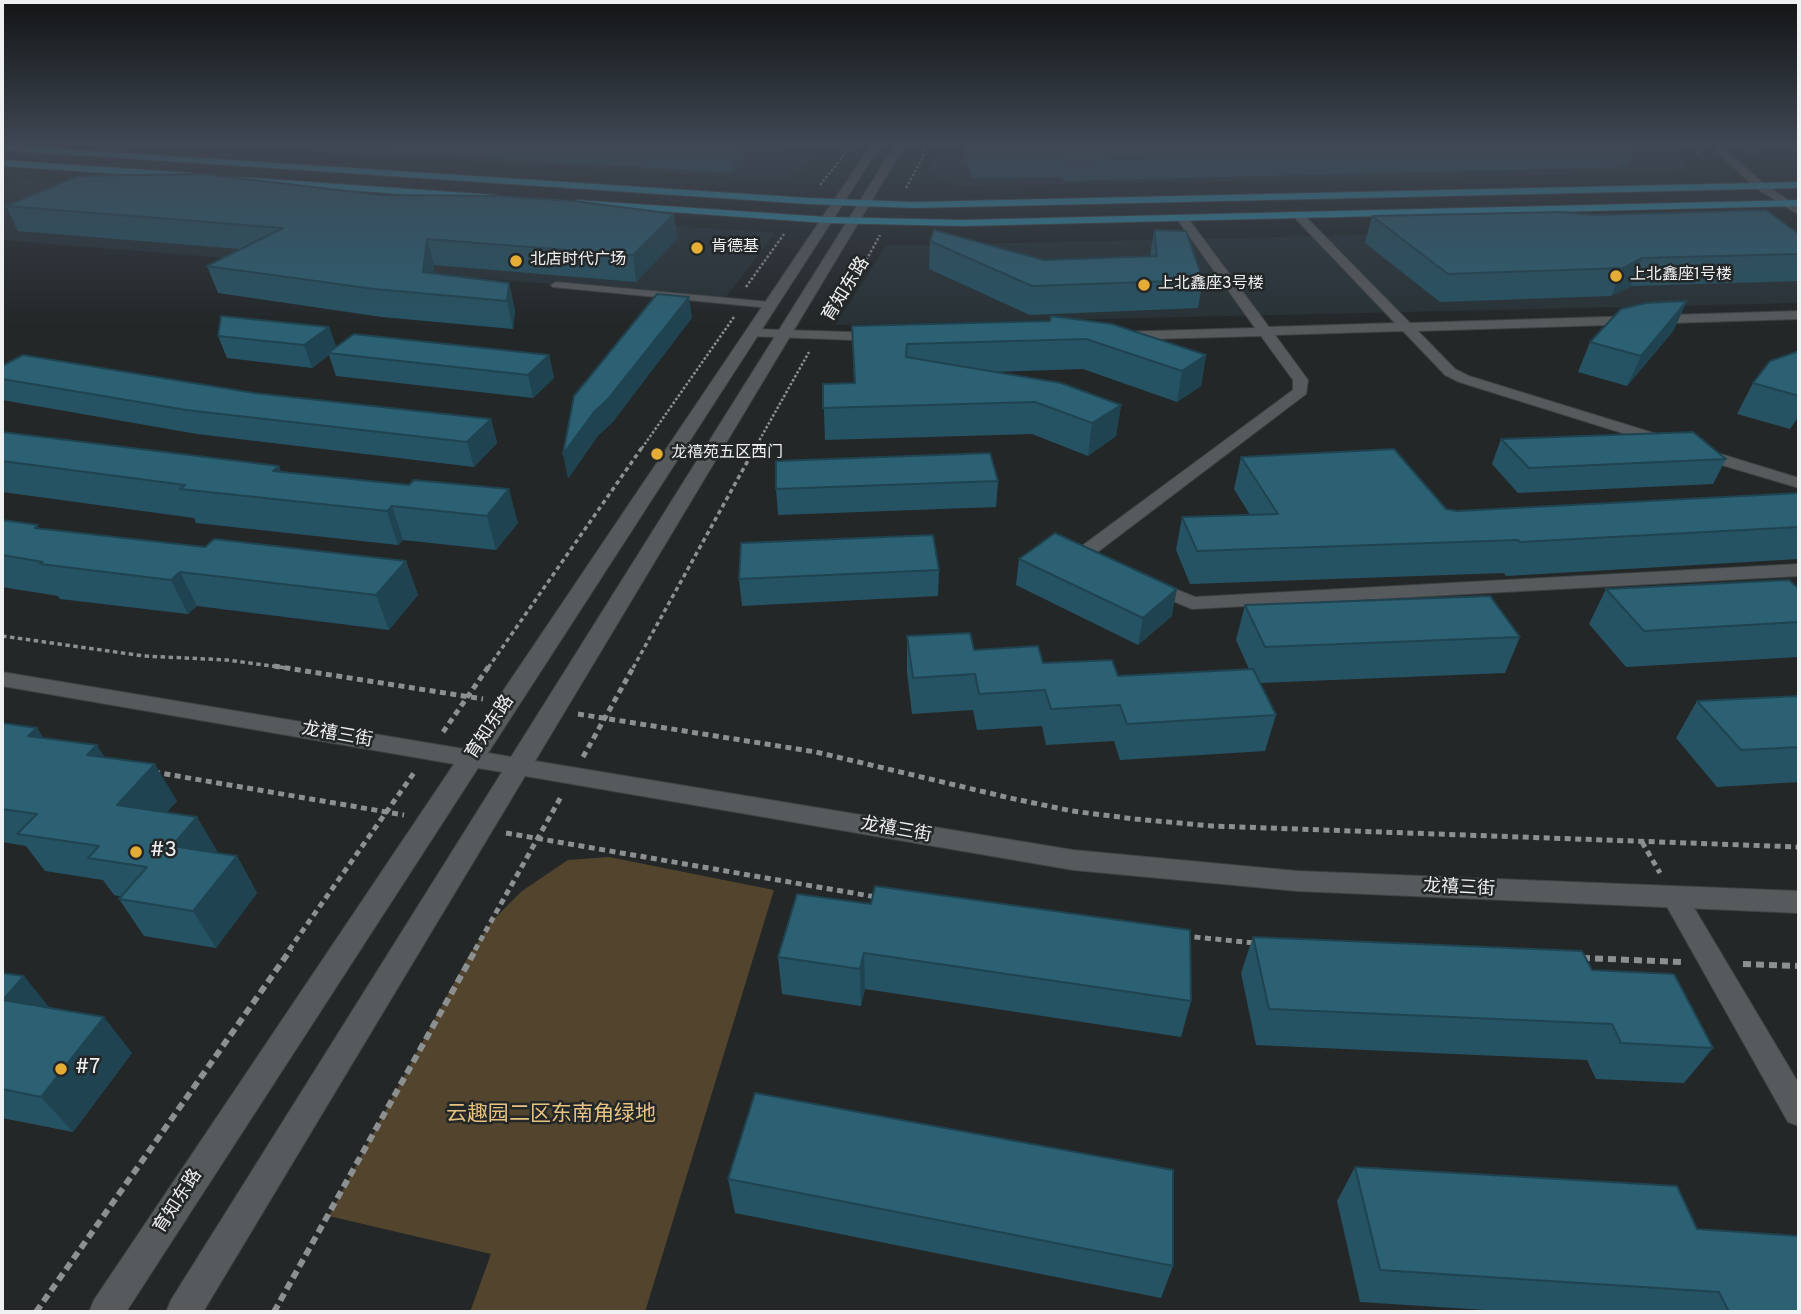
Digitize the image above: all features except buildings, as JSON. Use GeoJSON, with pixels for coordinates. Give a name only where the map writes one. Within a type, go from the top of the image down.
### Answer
{"type":"FeatureCollection","features":[{"type":"Feature","properties":{"kind":"main road"},"geometry":{"type":"LineString","coordinates":[[617,206],[853,222],[962,223],[1649,206]]}},
{"type":"Feature","properties":{"kind":"main road"},"geometry":{"type":"LineString","coordinates":[[746,215],[767,214],[779,206]]}},
{"type":"Feature","properties":{"kind":"main road"},"geometry":{"type":"LineString","coordinates":[[956,206],[937,213],[944,220],[962,223]]}},
{"type":"Feature","properties":{"kind":"street","name":"育知东路"},"geometry":{"type":"LineString","coordinates":[[106,1312],[835,206]]}},
{"type":"Feature","properties":{"kind":"street","name":"育知东路"},"geometry":{"type":"LineString","coordinates":[[183,1312],[862,206]]}},
{"type":"Feature","properties":{"kind":"street"},"geometry":{"type":"LineString","coordinates":[[1299,216],[1450,372],[1464,379],[1799,483]]}},
{"type":"Feature","properties":{"kind":"street"},"geometry":{"type":"LineString","coordinates":[[1183,219],[1300,380],[1301,391],[1082,555],[1192,603],[1799,570]]}},
{"type":"Feature","properties":{"kind":"street"},"geometry":{"type":"LineString","coordinates":[[1104,337],[1799,315]]}},
{"type":"Feature","properties":{"kind":"street"},"geometry":{"type":"LineString","coordinates":[[752,333],[900,338]]}},
{"type":"Feature","properties":{"kind":"street","name":"龙禧三街"},"geometry":{"type":"LineString","coordinates":[[2,679],[1073,860],[1297,881],[1799,902]]}},
{"type":"Feature","properties":{"kind":"street"},"geometry":{"type":"LineString","coordinates":[[1675,898],[1799,1112]]}},
{"type":"Feature","properties":{"kind":"lane"},"geometry":{"type":"LineString","coordinates":[[556,285],[770,305]]}},
{"type":"Feature","properties":{"kind":"path"},"geometry":{"type":"LineString","coordinates":[[36,1312],[736,314],[748,283],[781,239]]}},
{"type":"Feature","properties":{"kind":"path","name":"育知东路"},"geometry":{"type":"LineString","coordinates":[[614,702],[819,335],[852,286],[874,246]]}},
{"type":"Feature","properties":{"kind":"path"},"geometry":{"type":"LineString","coordinates":[[2,636],[144,656],[227,660],[283,667],[448,693]]}},
{"type":"Feature","properties":{"kind":"path"},"geometry":{"type":"LineString","coordinates":[[628,722],[816,752],[1022,801],[1135,819],[1212,826],[1799,848]]}},
{"type":"Feature","properties":{"kind":"path"},"geometry":{"type":"LineString","coordinates":[[152,771],[361,808]]}},
{"type":"Feature","properties":{"kind":"path"},"geometry":{"type":"LineString","coordinates":[[561,843],[890,899]]}},
{"type":"Feature","properties":{"kind":"path"},"geometry":{"type":"LineString","coordinates":[[274,1312],[522,867]]}},
{"type":"Feature","properties":{"kind":"path"},"geometry":{"type":"LineString","coordinates":[[1170,935],[1264,943]]}},
{"type":"Feature","properties":{"kind":"path"},"geometry":{"type":"LineString","coordinates":[[1570,958],[1662,961]]}},
{"type":"Feature","properties":{"kind":"shaded area","name":"北店时代广场"},"geometry":{"type":"Polygon","coordinates":[[[2,206],[401,206],[775,233],[725,298],[2,240],[2,206]]]}},
{"type":"Feature","properties":{"kind":"shaded area"},"geometry":{"type":"Polygon","coordinates":[[[1757,226],[1799,251],[1799,303],[835,325],[886,246],[1757,226]]]}},
{"type":"Feature","properties":{"kind":"green space","name":"云趣园二区东南角绿地"},"geometry":{"type":"Polygon","coordinates":[[[609,857],[774,890],[645,1312],[470,1312],[491,1254],[329,1216],[468,957],[493,920],[522,891],[568,860],[609,857]]]}},
{"type":"Feature","properties":{"kind":"place","name":"肯德基"},"geometry":{"type":"Point","coordinates":[697,248]}},
{"type":"Feature","properties":{"kind":"place","name":"北店时代广场"},"geometry":{"type":"Point","coordinates":[516,261]}},
{"type":"Feature","properties":{"kind":"place","name":"上北鑫座1号楼"},"geometry":{"type":"Point","coordinates":[1616,276]}},
{"type":"Feature","properties":{"kind":"place","name":"上北鑫座3号楼"},"geometry":{"type":"Point","coordinates":[1144,285]}},
{"type":"Feature","properties":{"kind":"place","name":"龙禧苑五区西门"},"geometry":{"type":"Point","coordinates":[657,454]}},
{"type":"Feature","properties":{"kind":"place","name":"#3"},"geometry":{"type":"Point","coordinates":[136,852]}},
{"type":"Feature","properties":{"kind":"place","name":"#7"},"geometry":{"type":"Point","coordinates":[61,1069]}}]}
